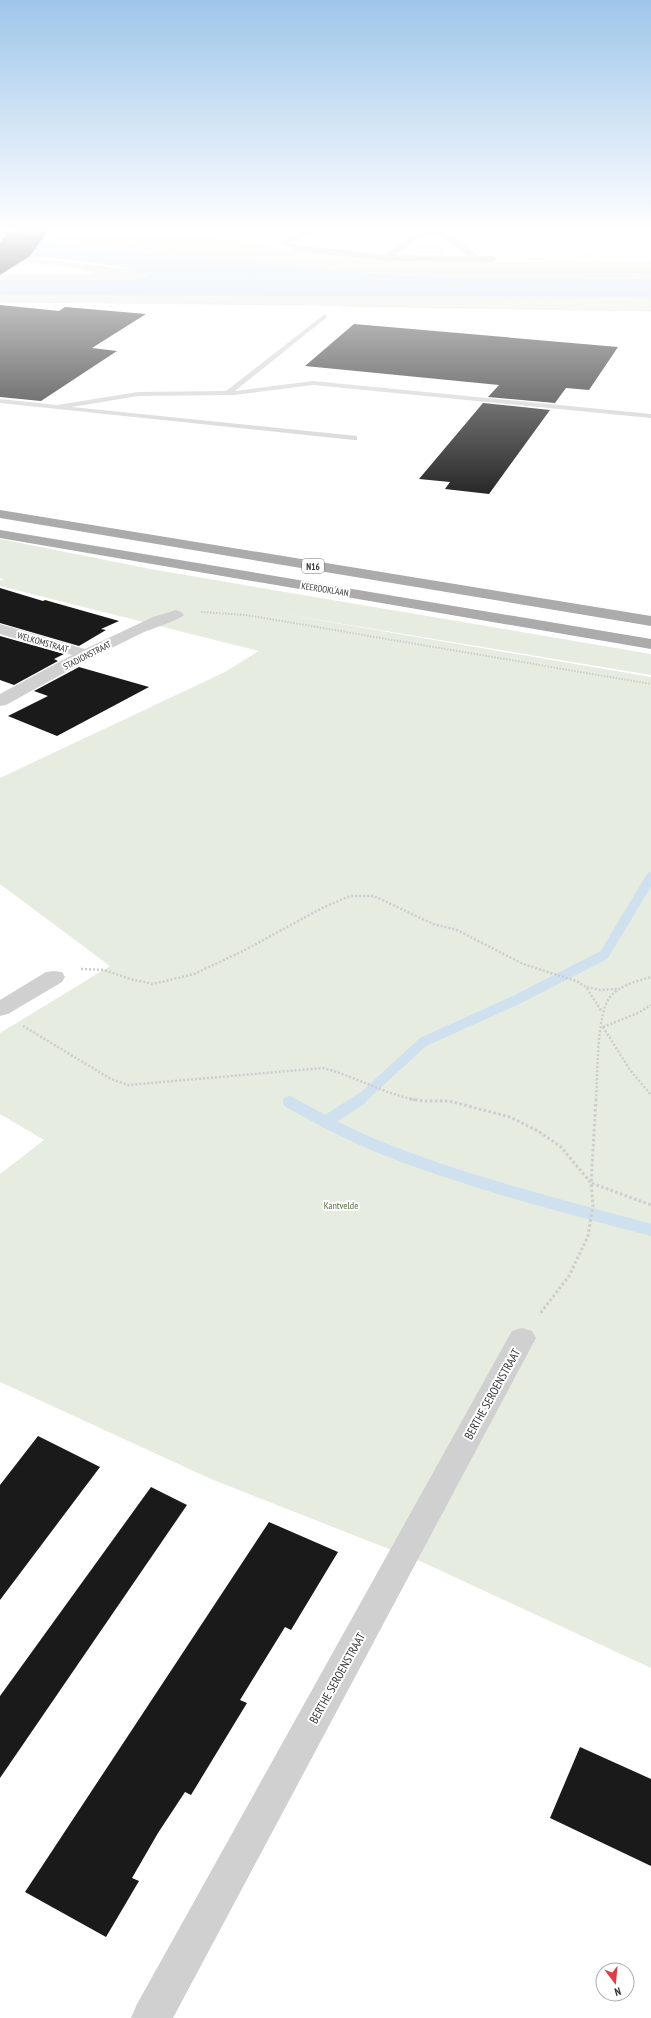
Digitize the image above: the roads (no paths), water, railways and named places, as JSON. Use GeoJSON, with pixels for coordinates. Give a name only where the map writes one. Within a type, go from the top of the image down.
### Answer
{"type":"FeatureCollection","features":[{"type":"Feature","properties":{"kind":"main road","name":"KEERDOKLAAN"},"geometry":{"type":"LineString","coordinates":[[0,514],[138,538],[651,621]]}},
{"type":"Feature","properties":{"kind":"main road","name":"KEERDOKLAAN"},"geometry":{"type":"LineString","coordinates":[[0,534],[651,644]]}},
{"type":"Feature","properties":{"kind":"street","name":"STADIONSTRAAT"},"geometry":{"type":"LineString","coordinates":[[0,701],[86,654],[158,620],[176,614]]}},
{"type":"Feature","properties":{"kind":"street","name":"WELKOMSTRAAT"},"geometry":{"type":"LineString","coordinates":[[0,629],[86,654]]}},
{"type":"Feature","properties":{"kind":"street"},"geometry":{"type":"LineString","coordinates":[[0,1009],[54,977]]}},
{"type":"Feature","properties":{"kind":"street","name":"BERTHE SEROENSTRAAT"},"geometry":{"type":"LineString","coordinates":[[151,2018],[522,1338]]}},
{"type":"Feature","properties":{"kind":"lane"},"geometry":{"type":"LineString","coordinates":[[228,393],[317,322]]}},
{"type":"Feature","properties":{"kind":"lane"},"geometry":{"type":"LineString","coordinates":[[57,407],[138,394],[228,393],[313,383],[651,416]]}},
{"type":"Feature","properties":{"kind":"lane"},"geometry":{"type":"LineString","coordinates":[[0,401],[354,438]]}},
{"type":"Feature","properties":{"kind":"waterway"},"geometry":{"type":"LineString","coordinates":[[360,1100],[423,1042],[516,1000],[604,955],[651,877]]}},
{"type":"Feature","properties":{"kind":"waterway"},"geometry":{"type":"LineString","coordinates":[[325,1122],[361,1099]]}},
{"type":"Feature","properties":{"kind":"waterway"},"geometry":{"type":"LineString","coordinates":[[289,1102],[325,1122]]}},
{"type":"Feature","properties":{"kind":"waterway"},"geometry":{"type":"LineString","coordinates":[[325,1122],[384,1149],[449,1173],[550,1203],[651,1230]]}},
{"type":"Feature","properties":{"kind":"park label","name":"Kantvelde"},"geometry":{"type":"Point","coordinates":[341,1205]}}]}
